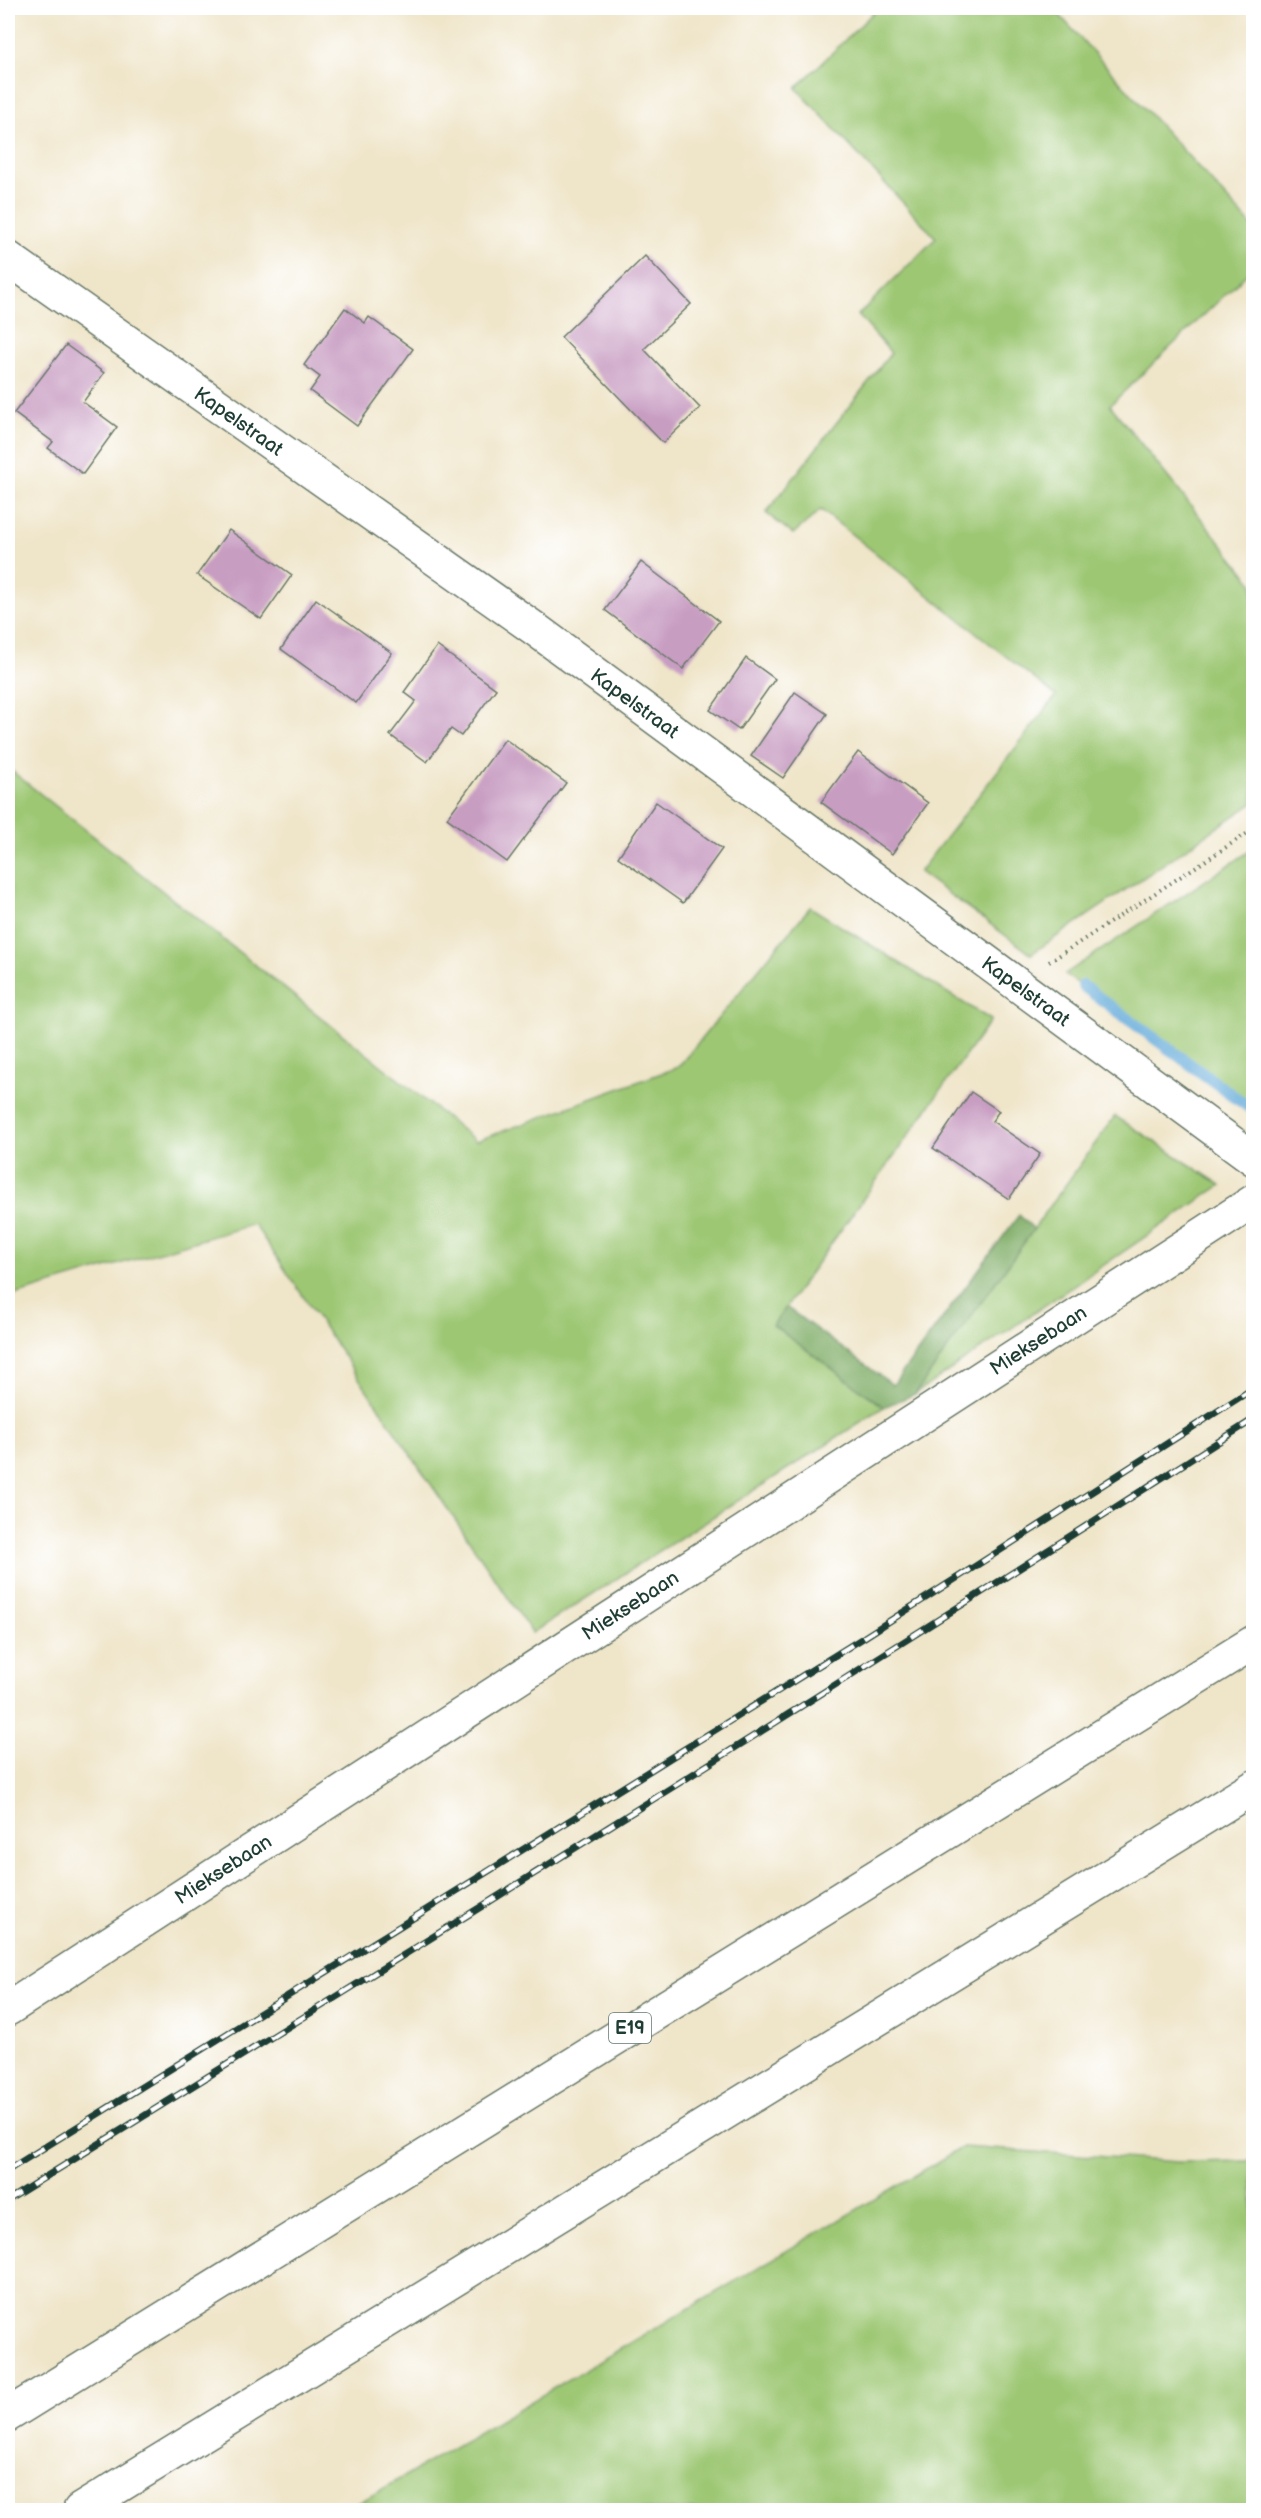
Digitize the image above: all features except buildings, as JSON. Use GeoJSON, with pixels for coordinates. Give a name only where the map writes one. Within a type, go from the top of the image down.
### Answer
{"type":"FeatureCollection","features":[{"type":"Feature","properties":{"kind":"main road","name":"Kapelstraat"},"geometry":{"type":"LineString","coordinates":[[8,258],[535,629],[1254,1159]]}},
{"type":"Feature","properties":{"kind":"main road","name":"Mieksebaan"},"geometry":{"type":"LineString","coordinates":[[8,2008],[1254,1201]]}},
{"type":"Feature","properties":{"kind":"main road","name":"E19"},"geometry":{"type":"LineString","coordinates":[[8,2415],[1254,1642]]}},
{"type":"Feature","properties":{"kind":"main road"},"geometry":{"type":"LineString","coordinates":[[80,2511],[1254,1787]]}},
{"type":"Feature","properties":{"kind":"path"},"geometry":{"type":"LineString","coordinates":[[1015,983],[1254,829]]}},
{"type":"Feature","properties":{"kind":"green space"},"geometry":{"type":"Polygon","coordinates":[[[878,8],[1053,8],[1253,227],[1253,268],[1110,405],[1253,583],[1253,803],[1031,954],[919,872],[1056,696],[821,510],[793,534],[766,513],[891,353],[858,315],[936,238],[796,88],[878,8]]]}},
{"type":"Feature","properties":{"kind":"green space"},"geometry":{"type":"Polygon","coordinates":[[[8,768],[476,1141],[678,1067],[810,907],[991,1020],[773,1325],[884,1407],[532,1633],[254,1224],[8,1297],[8,768]]]}},
{"type":"Feature","properties":{"kind":"green space"},"geometry":{"type":"Polygon","coordinates":[[[1253,849],[1253,1109],[1065,974],[1253,849]]]}},
{"type":"Feature","properties":{"kind":"green space"},"geometry":{"type":"Polygon","coordinates":[[[1115,1116],[1221,1185],[915,1394],[1115,1116]]]}},
{"type":"Feature","properties":{"kind":"green space"},"geometry":{"type":"Polygon","coordinates":[[[1019,1215],[1034,1229],[915,1394],[884,1407],[773,1325],[786,1307],[893,1385],[1019,1215]]]}},
{"type":"Feature","properties":{"kind":"green space"},"geometry":{"type":"Polygon","coordinates":[[[963,2147],[1179,2162],[1253,2161],[1253,2510],[347,2510],[963,2147]]]}},
{"type":"Feature","properties":{"kind":"waterway"},"geometry":{"type":"LineString","coordinates":[[1083,986],[1254,1111]]}},
{"type":"Feature","properties":{"kind":"railway"},"geometry":{"type":"LineString","coordinates":[[8,2170],[863,1638],[1254,1388]]}},
{"type":"Feature","properties":{"kind":"railway"},"geometry":{"type":"LineString","coordinates":[[8,2200],[321,2007],[1254,1419]]}}]}
